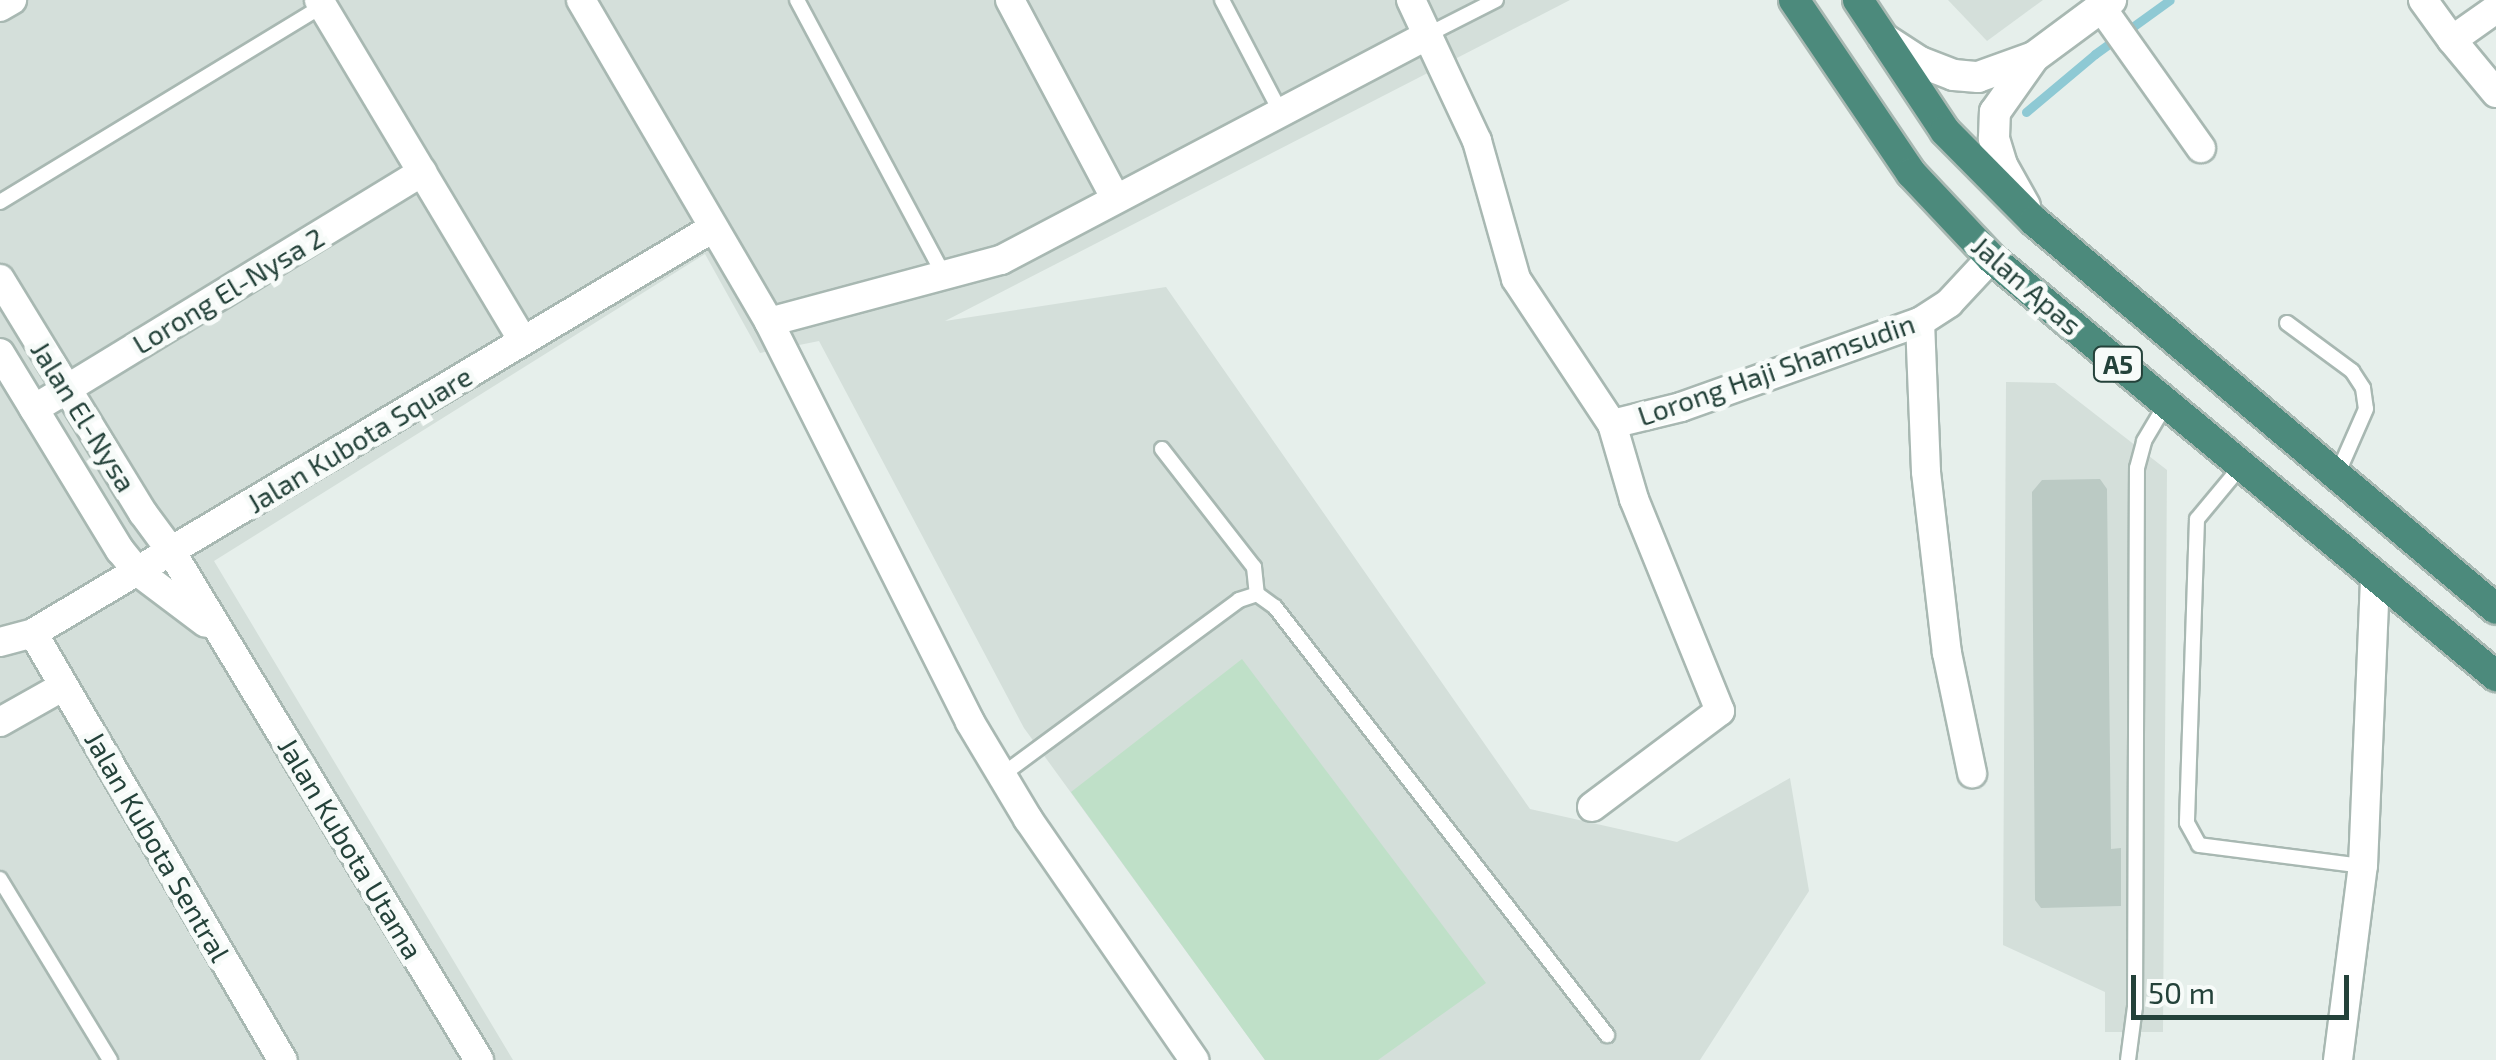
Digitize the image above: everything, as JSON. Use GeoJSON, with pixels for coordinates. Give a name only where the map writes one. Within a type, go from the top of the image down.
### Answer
{"type":"FeatureCollection","features":[{"type":"Feature","properties":{"kind":"highway","name":"Jalan Apas"},"geometry":{"type":"LineString","coordinates":[[1794,0],[1912,173],[1991,258],[2496,676]]}},
{"type":"Feature","properties":{"kind":"highway","name":"Jalan Apas"},"geometry":{"type":"LineString","coordinates":[[1858,0],[1945,131],[2034,221],[2496,609]]}},
{"type":"Feature","properties":{"kind":"street"},"geometry":{"type":"LineString","coordinates":[[0,7],[12,0]]}},
{"type":"Feature","properties":{"kind":"street"},"geometry":{"type":"LineString","coordinates":[[581,0],[769,322],[970,722],[1002,776],[1194,1060]]}},
{"type":"Feature","properties":{"kind":"street"},"geometry":{"type":"LineString","coordinates":[[1010,0],[1116,199]]}},
{"type":"Feature","properties":{"kind":"street","name":"Lorong Haji Shamsudin"},"geometry":{"type":"LineString","coordinates":[[1411,0],[1477,141],[1516,279],[1612,424],[1681,407],[1920,322],[1948,303],[1991,258]]}},
{"type":"Feature","properties":{"kind":"street"},"geometry":{"type":"LineString","coordinates":[[2423,0],[2496,93]]}},
{"type":"Feature","properties":{"kind":"street"},"geometry":{"type":"LineString","coordinates":[[321,3],[523,342]]}},
{"type":"Feature","properties":{"kind":"street"},"geometry":{"type":"LineString","coordinates":[[2452,40],[2496,10]]}},
{"type":"Feature","properties":{"kind":"street"},"geometry":{"type":"LineString","coordinates":[[1883,38],[1920,62],[1954,75],[1978,77],[2034,57],[2108,11],[2201,148]]}},
{"type":"Feature","properties":{"kind":"street"},"geometry":{"type":"LineString","coordinates":[[769,322],[1001,260],[1429,34]]}},
{"type":"Feature","properties":{"kind":"street"},"geometry":{"type":"LineString","coordinates":[[2034,57],[1996,112],[1994,138],[2002,164],[2034,221]]}},
{"type":"Feature","properties":{"kind":"street","name":"Lorong El-Nysa 2"},"geometry":{"type":"LineString","coordinates":[[34,409],[422,172]]}},
{"type":"Feature","properties":{"kind":"street","name":"Jalan Kubota Square"},"geometry":{"type":"LineString","coordinates":[[0,642],[33,633],[713,228]]}},
{"type":"Feature","properties":{"kind":"street","name":"Jalan El-Nysa"},"geometry":{"type":"LineString","coordinates":[[0,279],[66,389],[172,551]]}},
{"type":"Feature","properties":{"kind":"street"},"geometry":{"type":"LineString","coordinates":[[1920,322],[1930,508],[1946,653],[1972,773]]}},
{"type":"Feature","properties":{"kind":"street","name":"Jalan El-Nysa"},"geometry":{"type":"LineString","coordinates":[[0,353],[120,550],[138,571]]}},
{"type":"Feature","properties":{"kind":"street"},"geometry":{"type":"LineString","coordinates":[[1592,807],[1720,711],[1634,499],[1612,424]]}},
{"type":"Feature","properties":{"kind":"street","name":"Jalan Kubota Utama"},"geometry":{"type":"LineString","coordinates":[[172,551],[480,1060]]}},
{"type":"Feature","properties":{"kind":"street","name":"Jalan Kubota Utama"},"geometry":{"type":"LineString","coordinates":[[138,571],[223,636]]}},
{"type":"Feature","properties":{"kind":"street"},"geometry":{"type":"LineString","coordinates":[[2338,1060],[2364,866],[2375,576]]}},
{"type":"Feature","properties":{"kind":"street","name":"Jalan Kubota Sentral"},"geometry":{"type":"LineString","coordinates":[[33,633],[283,1060]]}},
{"type":"Feature","properties":{"kind":"street"},"geometry":{"type":"LineString","coordinates":[[0,722],[64,686]]}},
{"type":"Feature","properties":{"kind":"lane"},"geometry":{"type":"LineString","coordinates":[[797,0],[945,277]]}},
{"type":"Feature","properties":{"kind":"lane"},"geometry":{"type":"LineString","coordinates":[[1222,0],[1282,113]]}},
{"type":"Feature","properties":{"kind":"lane"},"geometry":{"type":"LineString","coordinates":[[1429,34],[1496,0]]}},
{"type":"Feature","properties":{"kind":"lane"},"geometry":{"type":"LineString","coordinates":[[0,202],[321,3]]}},
{"type":"Feature","properties":{"kind":"lane"},"geometry":{"type":"LineString","coordinates":[[2287,323],[2352,371],[2363,388],[2366,410],[2337,475]]}},
{"type":"Feature","properties":{"kind":"lane"},"geometry":{"type":"LineString","coordinates":[[2128,1060],[2135,1007],[2137,468],[2144,441],[2166,404]]}},
{"type":"Feature","properties":{"kind":"lane"},"geometry":{"type":"LineString","coordinates":[[1162,449],[1254,567],[1257,594],[1274,606],[1607,1035]]}},
{"type":"Feature","properties":{"kind":"lane"},"geometry":{"type":"LineString","coordinates":[[2243,464],[2197,519],[2187,823],[2199,844],[2364,866]]}},
{"type":"Feature","properties":{"kind":"lane"},"geometry":{"type":"LineString","coordinates":[[1002,776],[1239,600],[1257,594]]}},
{"type":"Feature","properties":{"kind":"lane"},"geometry":{"type":"LineString","coordinates":[[0,879],[110,1060]]}},
{"type":"Feature","properties":{"kind":"shaded area"},"geometry":{"type":"Polygon","coordinates":[[[0,0],[1570,0],[945,321],[1166,287],[1530,809],[1677,842],[1790,778],[1809,891],[1700,1060],[1265,1060],[1024,728],[819,341],[760,353],[705,254],[214,561],[513,1060],[0,1060],[0,0]]]}},
{"type":"Feature","properties":{"kind":"shaded area"},"geometry":{"type":"Polygon","coordinates":[[[1948,0],[2043,0],[1987,41],[1948,0]]]}},
{"type":"Feature","properties":{"kind":"shaded area"},"geometry":{"type":"Polygon","coordinates":[[[2006,382],[2055,383],[2167,470],[2163,1032],[2105,1032],[2105,992],[2003,945],[2006,382]]]}},
{"type":"Feature","properties":{"kind":"green space"},"geometry":{"type":"Polygon","coordinates":[[[1242,659],[1486,983],[1378,1060],[1265,1060],[1071,792],[1242,659]]]}},
{"type":"Feature","properties":{"kind":"building"},"geometry":{"type":"Polygon","coordinates":[[[2100,479],[2107,489],[2111,849],[2121,848],[2121,906],[2041,908],[2035,900],[2032,492],[2042,480],[2100,479]]]}},
{"type":"Feature","properties":{"kind":"waterway"},"geometry":{"type":"LineString","coordinates":[[2026,112],[2095,54],[2170,0]]}}]}
